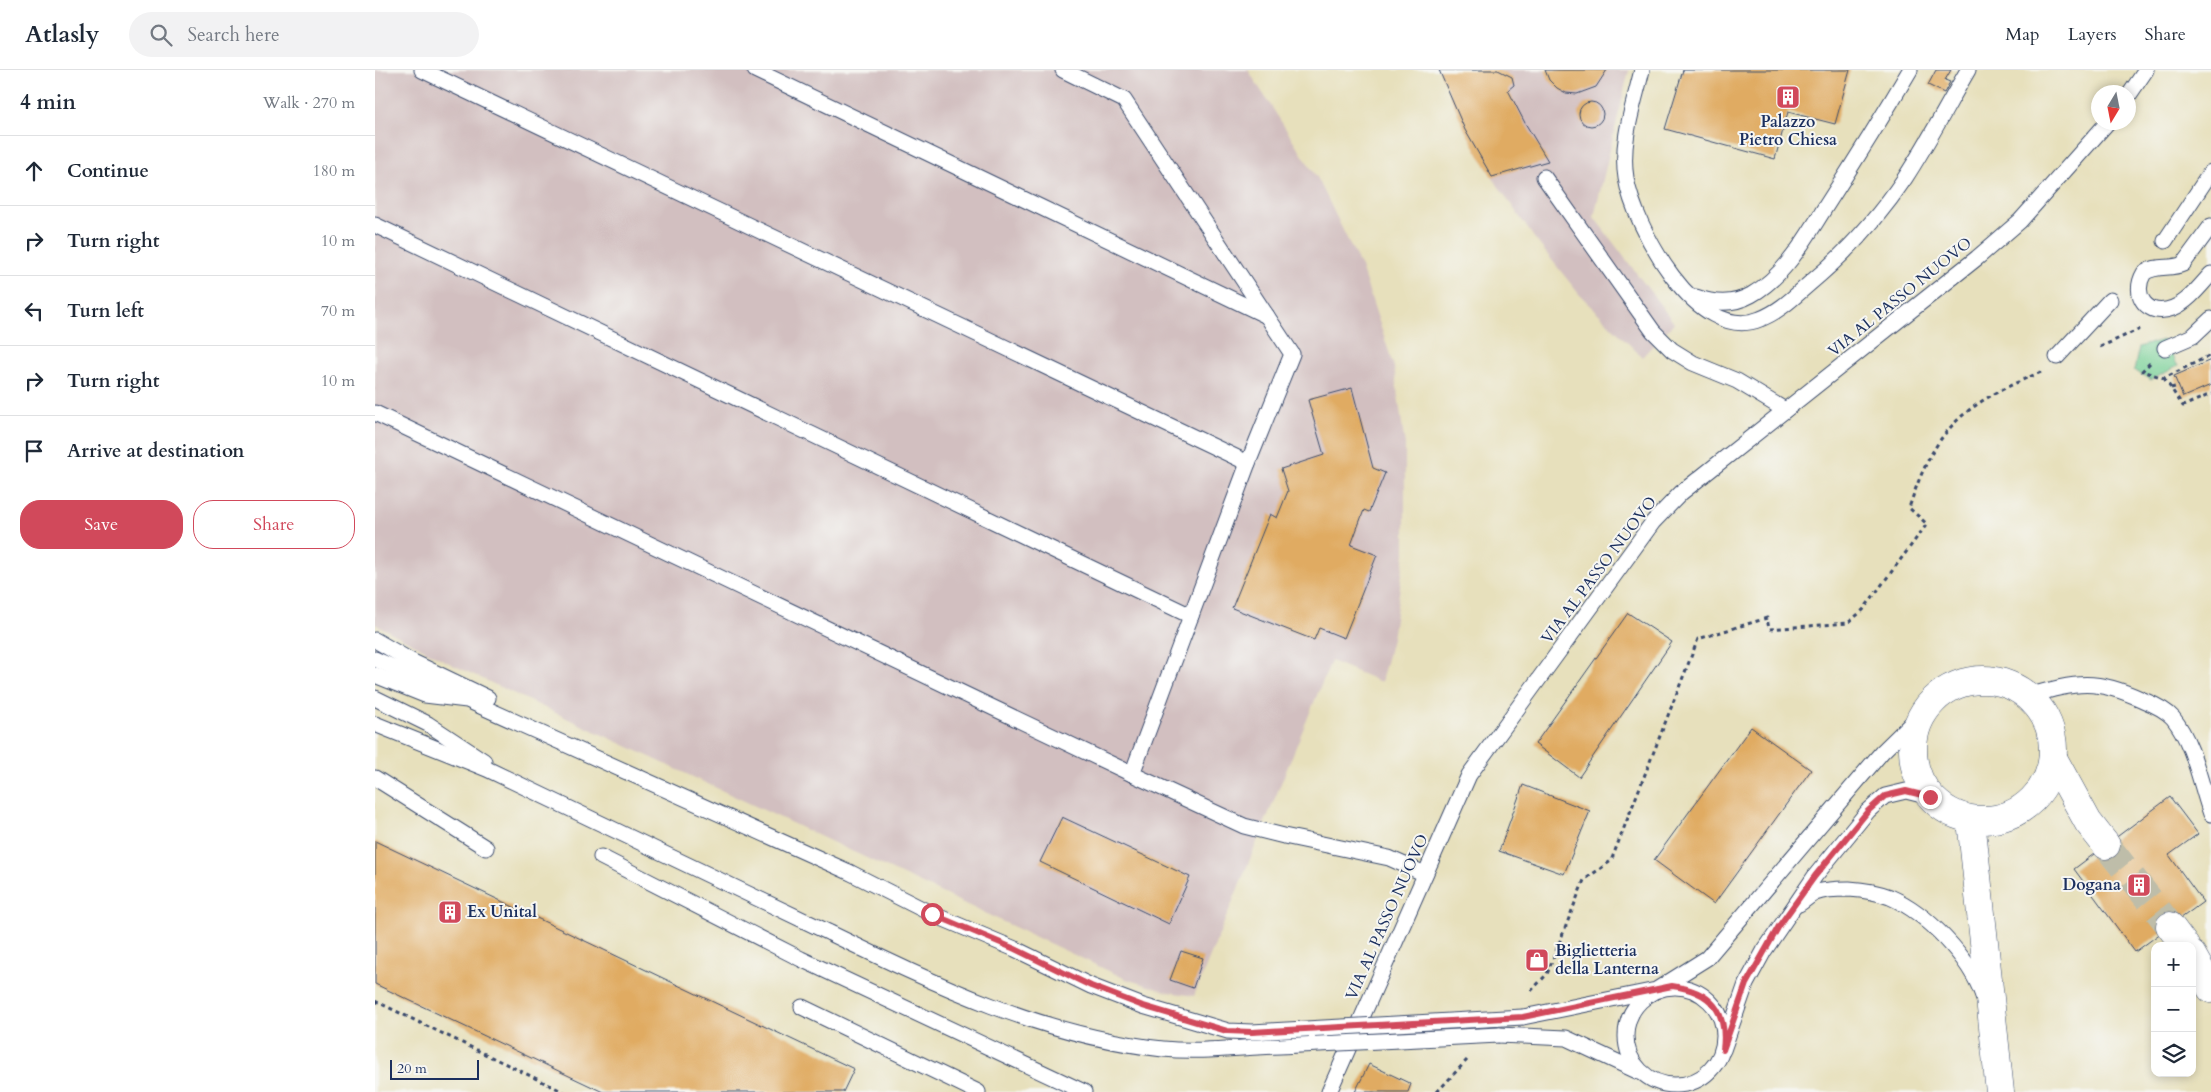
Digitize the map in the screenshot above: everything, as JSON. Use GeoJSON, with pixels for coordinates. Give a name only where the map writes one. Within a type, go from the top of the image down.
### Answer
{"type":"FeatureCollection","features":[{"type":"Feature","properties":{"kind":"street"},"geometry":{"type":"LineString","coordinates":[[1986,680],[2008,684],[2028,696],[2043,713],[2052,735],[2053,758],[2047,780],[2034,799],[2016,812],[1994,820],[1971,820],[1949,812],[1930,797],[1917,777],[1912,754],[1915,731],[1925,710],[1942,693],[1963,683],[1986,680]]}},
{"type":"Feature","properties":{"kind":"street"},"geometry":{"type":"LineString","coordinates":[[2053,758],[2088,822],[2106,845]]}},
{"type":"Feature","properties":{"kind":"street"},"geometry":{"type":"LineString","coordinates":[[1971,820],[2000,1092]]}},
{"type":"Feature","properties":{"kind":"street"},"geometry":{"type":"LineString","coordinates":[[2196,962],[2211,989]]}},
{"type":"Feature","properties":{"kind":"lane"},"geometry":{"type":"LineString","coordinates":[[421,70],[1248,463]]}},
{"type":"Feature","properties":{"kind":"lane"},"geometry":{"type":"LineString","coordinates":[[755,70],[1269,317]]}},
{"type":"Feature","properties":{"kind":"lane"},"geometry":{"type":"LineString","coordinates":[[1063,70],[1124,100],[1292,354],[1248,463],[1132,774]]}},
{"type":"Feature","properties":{"kind":"lane"},"geometry":{"type":"LineString","coordinates":[[1642,70],[1625,148],[1626,177],[1632,201],[1651,241],[1672,277],[1682,290],[1715,315],[1729,321],[1745,323],[1759,320],[1772,314],[1819,276],[1851,245],[1905,178],[1967,70]]}},
{"type":"Feature","properties":{"kind":"lane"},"geometry":{"type":"LineString","coordinates":[[1682,290],[1708,302],[1723,303],[1744,298],[1767,284],[1799,248],[1859,156],[1910,70]]}},
{"type":"Feature","properties":{"kind":"lane"},"geometry":{"type":"LineString","coordinates":[[2136,85],[2146,70]]}},
{"type":"Feature","properties":{"kind":"lane","name":"VIA AL PASSO NUOVO"},"geometry":{"type":"LineString","coordinates":[[1329,1092],[1469,775],[1653,522],[1681,493],[1977,258],[2019,221],[2101,130]]}},
{"type":"Feature","properties":{"kind":"lane"},"geometry":{"type":"LineString","coordinates":[[2165,241],[2211,172]]}},
{"type":"Feature","properties":{"kind":"lane"},"geometry":{"type":"LineString","coordinates":[[1545,177],[1659,338],[1672,350],[1693,363],[1737,381],[1785,410]]}},
{"type":"Feature","properties":{"kind":"lane"},"geometry":{"type":"LineString","coordinates":[[375,226],[1191,616]]}},
{"type":"Feature","properties":{"kind":"lane"},"geometry":{"type":"LineString","coordinates":[[2211,226],[2183,264],[2150,269],[2141,279],[2139,295],[2149,307],[2165,310],[2182,304],[2211,274]]}},
{"type":"Feature","properties":{"kind":"lane"},"geometry":{"type":"LineString","coordinates":[[2057,357],[2111,300]]}},
{"type":"Feature","properties":{"kind":"lane"},"geometry":{"type":"LineString","coordinates":[[2165,348],[2193,336],[2211,319]]}},
{"type":"Feature","properties":{"kind":"lane"},"geometry":{"type":"LineString","coordinates":[[375,413],[1244,826],[1389,858],[1425,874]]}},
{"type":"Feature","properties":{"kind":"lane"},"geometry":{"type":"LineString","coordinates":[[375,640],[413,662],[525,716],[548,736]]}},
{"type":"Feature","properties":{"kind":"lane"},"geometry":{"type":"LineString","coordinates":[[375,659],[849,872],[932,914],[1015,949],[1091,986],[1143,1006],[1227,1031],[1252,1032],[1523,1017],[1672,986],[1688,988],[1703,994],[1715,1005],[1722,1019],[1725,1035],[1723,1050]]}},
{"type":"Feature","properties":{"kind":"lane"},"geometry":{"type":"LineString","coordinates":[[375,674],[425,695],[467,700]]}},
{"type":"Feature","properties":{"kind":"lane"},"geometry":{"type":"LineString","coordinates":[[2028,696],[2064,686],[2093,683],[2124,691],[2153,704],[2172,717],[2185,738],[2211,814]]}},
{"type":"Feature","properties":{"kind":"lane"},"geometry":{"type":"LineString","coordinates":[[375,698],[428,724],[520,785]]}},
{"type":"Feature","properties":{"kind":"lane"},"geometry":{"type":"LineString","coordinates":[[1644,1074],[1633,1062],[1626,1046],[1626,1029],[1631,1013],[1641,999],[1707,958],[1882,752],[1925,710]]}},
{"type":"Feature","properties":{"kind":"lane"},"geometry":{"type":"LineString","coordinates":[[375,724],[487,769],[930,981],[992,1007],[1052,1027],[1111,1041],[1165,1049],[1523,1035],[1566,1038],[1659,1082],[1675,1086],[1691,1083],[1705,1076],[1716,1065],[1746,984],[1764,951],[1815,876],[1862,818],[1885,796],[1906,791],[1930,797]]}},
{"type":"Feature","properties":{"kind":"lane"},"geometry":{"type":"LineString","coordinates":[[375,778],[486,848]]}},
{"type":"Feature","properties":{"kind":"lane"},"geometry":{"type":"LineString","coordinates":[[601,857],[801,959],[1084,1092]]}},
{"type":"Feature","properties":{"kind":"lane"},"geometry":{"type":"LineString","coordinates":[[1790,911],[1815,893],[1838,889],[1865,890],[1889,897],[1905,906],[1933,927],[1955,950],[1979,986],[1993,1024]]}},
{"type":"Feature","properties":{"kind":"lane"},"geometry":{"type":"LineString","coordinates":[[802,1007],[979,1092]]}},
{"type":"Feature","properties":{"kind":"path"},"geometry":{"type":"LineString","coordinates":[[2098,348],[2141,328],[2182,304]]}},
{"type":"Feature","properties":{"kind":"path"},"geometry":{"type":"LineString","coordinates":[[1528,994],[1547,974],[1584,880],[1611,861],[1698,639],[1767,618],[1769,629],[1848,623],[1863,610],[1927,524],[1909,508],[1923,469],[1934,448],[1964,413],[1981,400],[2044,371]]}},
{"type":"Feature","properties":{"kind":"path"},"geometry":{"type":"LineString","coordinates":[[2164,378],[2183,406],[2211,394]]}},
{"type":"Feature","properties":{"kind":"path"},"geometry":{"type":"LineString","coordinates":[[2171,388],[2179,386]]}},
{"type":"Feature","properties":{"kind":"path"},"geometry":{"type":"LineString","coordinates":[[375,1001],[564,1092]]}},
{"type":"Feature","properties":{"kind":"path"},"geometry":{"type":"LineString","coordinates":[[1437,1092],[1469,1058]]}},
{"type":"Feature","properties":{"kind":"shaded area"},"geometry":{"type":"Polygon","coordinates":[[[375,70],[1248,70],[1318,179],[1361,267],[1394,367],[1405,445],[1405,554],[1392,639],[1381,682],[1331,661],[1194,996],[1168,992],[1126,979],[453,665],[375,624],[375,70]]]}},
{"type":"Feature","properties":{"kind":"shaded area"},"geometry":{"type":"Polygon","coordinates":[[[1439,70],[1629,70],[1594,217],[1674,323],[1642,357],[1579,294],[1535,239],[1492,177],[1465,130],[1439,70]]]}},
{"type":"Feature","properties":{"kind":"green space"},"geometry":{"type":"Polygon","coordinates":[[[2162,340],[2178,366],[2151,380],[2134,370],[2139,347],[2162,340]]]}},
{"type":"Feature","properties":{"kind":"building"},"geometry":{"type":"Polygon","coordinates":[[[1439,70],[1498,70],[1512,77],[1514,85],[1508,90],[1548,161],[1492,177],[1465,130],[1439,70]]]}},
{"type":"Feature","properties":{"kind":"building"},"geometry":{"type":"Polygon","coordinates":[[[1545,70],[1607,70],[1596,87],[1577,94],[1566,93],[1557,88],[1549,80],[1545,70]]]}},
{"type":"Feature","properties":{"kind":"building"},"geometry":{"type":"Polygon","coordinates":[[[1683,70],[1850,70],[1835,124],[1788,112],[1775,159],[1665,129],[1683,70]]]}},
{"type":"Feature","properties":{"kind":"building"},"geometry":{"type":"Polygon","coordinates":[[[1936,70],[1951,70],[1945,80],[1950,82],[1944,93],[1928,85],[1936,70]]]}},
{"type":"Feature","properties":{"kind":"building"},"geometry":{"type":"Polygon","coordinates":[[[1591,102],[1596,103],[1602,109],[1602,119],[1596,125],[1591,126],[1586,125],[1580,119],[1579,114],[1580,109],[1586,103],[1591,102]]]}},
{"type":"Feature","properties":{"kind":"building"},"geometry":{"type":"Polygon","coordinates":[[[2211,360],[2211,385],[2183,397],[2174,376],[2211,360]]]}},
{"type":"Feature","properties":{"kind":"building"},"geometry":{"type":"Polygon","coordinates":[[[1352,388],[1373,468],[1385,473],[1369,512],[1364,510],[1351,545],[1377,555],[1344,638],[1319,628],[1314,640],[1232,608],[1270,514],[1277,518],[1288,491],[1281,469],[1324,455],[1308,400],[1352,388]]]}},
{"type":"Feature","properties":{"kind":"building"},"geometry":{"type":"Polygon","coordinates":[[[1628,613],[1672,642],[1579,777],[1535,744],[1628,613]]]}},
{"type":"Feature","properties":{"kind":"building"},"geometry":{"type":"Polygon","coordinates":[[[1751,727],[1811,770],[1714,904],[1654,860],[1751,727]]]}},
{"type":"Feature","properties":{"kind":"building"},"geometry":{"type":"Polygon","coordinates":[[[1523,785],[1590,811],[1564,874],[1499,851],[1523,785]]]}},
{"type":"Feature","properties":{"kind":"building","name":"Dogana"},"geometry":{"type":"Polygon","coordinates":[[[2170,797],[2198,834],[2169,855],[2203,902],[2135,952],[2074,869],[2170,797]]]}},
{"type":"Feature","properties":{"kind":"building"},"geometry":{"type":"Polygon","coordinates":[[[1062,817],[1190,877],[1169,924],[1040,862],[1062,817]]]}},
{"type":"Feature","properties":{"kind":"building","name":"Ex Unital"},"geometry":{"type":"Polygon","coordinates":[[[375,841],[854,1069],[843,1092],[603,1092],[375,984],[375,841]]]}},
{"type":"Feature","properties":{"kind":"building"},"geometry":{"type":"Polygon","coordinates":[[[1181,951],[1203,958],[1193,988],[1170,980],[1181,951]]]}},
{"type":"Feature","properties":{"kind":"building"},"geometry":{"type":"Polygon","coordinates":[[[1369,1064],[1411,1084],[1408,1092],[1355,1092],[1369,1064]]]}},
{"type":"Feature","properties":{"kind":"tunnel"},"geometry":{"type":"LineString","coordinates":[[2106,845],[2170,926]]}},
{"type":"Feature","properties":{"kind":"place","name":"Palazzo Pietro Chiesa"},"geometry":{"type":"Point","coordinates":[1788,97]}},
{"type":"Feature","properties":{"kind":"place","name":"Dogana"},"geometry":{"type":"Point","coordinates":[2139,885]}},
{"type":"Feature","properties":{"kind":"place","name":"Ex Unital"},"geometry":{"type":"Point","coordinates":[450,912]}},
{"type":"Feature","properties":{"kind":"place","name":"Biglietteria della Lanterna"},"geometry":{"type":"Point","coordinates":[1537,960]}},
{"type":"Feature","properties":{"kind":"route"},"geometry":{"type":"LineString","coordinates":[[932,914],[1015,949],[1091,986],[1143,1006],[1227,1031],[1252,1032],[1523,1017],[1672,986],[1688,988],[1703,994],[1715,1005],[1722,1019],[1725,1035],[1723,1050],[1746,984],[1779,926],[1815,876],[1868,811],[1885,796],[1906,791],[1930,797]]}}]}
